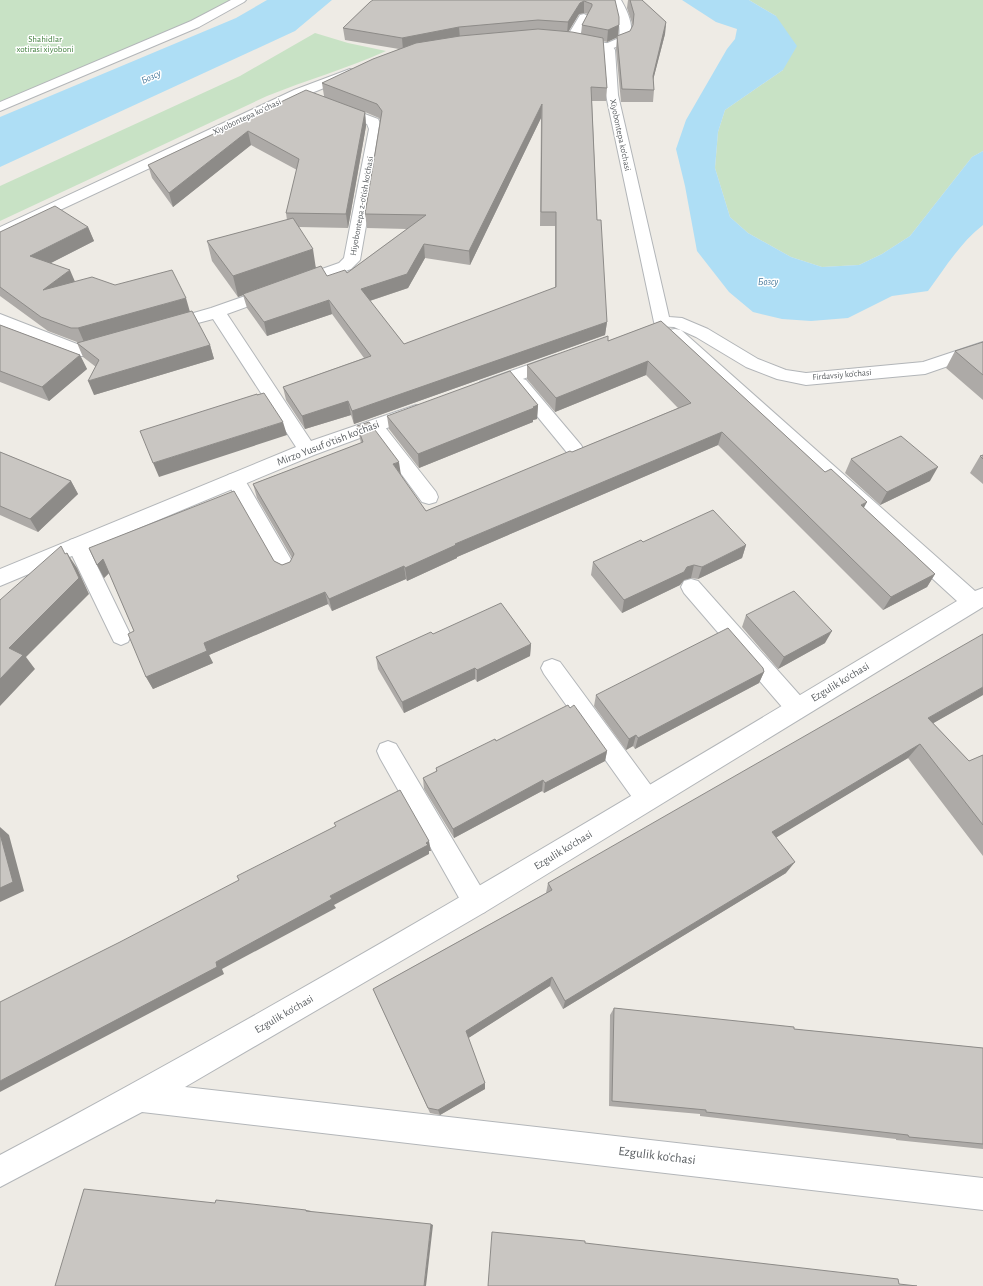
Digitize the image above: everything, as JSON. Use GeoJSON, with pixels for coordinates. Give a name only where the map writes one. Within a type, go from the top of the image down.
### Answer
{"type":"FeatureCollection","features":[{"type":"Feature","properties":{"kind":"street"},"geometry":{"type":"LineString","coordinates":[[0,107],[195,24],[240,0]]}},
{"type":"Feature","properties":{"kind":"street"},"geometry":{"type":"LineString","coordinates":[[565,40],[607,47]]}},
{"type":"Feature","properties":{"kind":"street","name":"Xiyobontepa ko'chasi"},"geometry":{"type":"LineString","coordinates":[[607,47],[609,50],[612,95],[655,325]]}},
{"type":"Feature","properties":{"kind":"street","name":"Xiyobontepa koʻchasi"},"geometry":{"type":"LineString","coordinates":[[0,233],[299,93],[359,69]]}},
{"type":"Feature","properties":{"kind":"street","name":"Hiyobontepa 2-o'tish ko'chasi"},"geometry":{"type":"LineString","coordinates":[[150,331],[217,312],[345,266],[352,260],[375,125],[373,122],[299,93]]}},
{"type":"Feature","properties":{"kind":"street"},"geometry":{"type":"LineString","coordinates":[[217,312],[307,450]]}},
{"type":"Feature","properties":{"kind":"street"},"geometry":{"type":"LineString","coordinates":[[0,319],[75,350],[84,350],[121,340]]}},
{"type":"Feature","properties":{"kind":"street","name":"Firdavsiy ko'chasi"},"geometry":{"type":"LineString","coordinates":[[655,325],[676,322],[702,333],[758,366],[783,375],[806,379],[925,368],[983,348]]}},
{"type":"Feature","properties":{"kind":"street"},"geometry":{"type":"LineString","coordinates":[[655,325],[978,599]]}},
{"type":"Feature","properties":{"kind":"street"},"geometry":{"type":"LineString","coordinates":[[469,392],[572,354]]}},
{"type":"Feature","properties":{"kind":"street","name":"Mirzo Yusuf o'tish ko'chasi"},"geometry":{"type":"LineString","coordinates":[[0,576],[307,450],[433,405]]}},
{"type":"Feature","properties":{"kind":"street","name":"Ezgulik ko'chasi"},"geometry":{"type":"LineString","coordinates":[[0,1172],[140,1097],[476,903],[978,599]]}},
{"type":"Feature","properties":{"kind":"street","name":"Ezgulik ko'chasi"},"geometry":{"type":"LineString","coordinates":[[140,1097],[983,1194]]}},
{"type":"Feature","properties":{"kind":"lane"},"geometry":{"type":"LineString","coordinates":[[607,47],[624,40],[626,34],[620,5],[616,0]]}},
{"type":"Feature","properties":{"kind":"lane"},"geometry":{"type":"LineString","coordinates":[[565,40],[584,17]]}},
{"type":"Feature","properties":{"kind":"lane"},"geometry":{"type":"LineString","coordinates":[[513,376],[575,450]]}},
{"type":"Feature","properties":{"kind":"lane"},"geometry":{"type":"LineString","coordinates":[[375,426],[429,497]]}},
{"type":"Feature","properties":{"kind":"lane"},"geometry":{"type":"LineString","coordinates":[[235,480],[286,568]]}},
{"type":"Feature","properties":{"kind":"lane"},"geometry":{"type":"LineString","coordinates":[[77,545],[121,636]]}},
{"type":"Feature","properties":{"kind":"lane"},"geometry":{"type":"LineString","coordinates":[[691,587],[796,708]]}},
{"type":"Feature","properties":{"kind":"lane"},"geometry":{"type":"LineString","coordinates":[[552,668],[647,799]]}},
{"type":"Feature","properties":{"kind":"lane"},"geometry":{"type":"LineString","coordinates":[[388,751],[476,903]]}},
{"type":"Feature","properties":{"kind":"green space","name":"Shahidlar xotirasi xiyoboni"},"geometry":{"type":"Polygon","coordinates":[[[0,0],[247,0],[212,20],[0,111],[0,0]]]}},
{"type":"Feature","properties":{"kind":"green space"},"geometry":{"type":"Polygon","coordinates":[[[749,0],[983,0],[983,151],[972,157],[910,236],[882,254],[859,265],[822,267],[791,257],[748,233],[730,217],[715,168],[718,132],[725,110],[783,70],[776,16],[749,0]]]}},
{"type":"Feature","properties":{"kind":"green space"},"geometry":{"type":"Polygon","coordinates":[[[315,33],[348,43],[386,51],[267,96],[0,221],[0,186],[240,76],[315,33]]]}},
{"type":"Feature","properties":{"kind":"water","name":"Бозсу"},"geometry":{"type":"Polygon","coordinates":[[[267,0],[332,0],[295,31],[0,167],[0,117],[236,18],[267,0]]]}},
{"type":"Feature","properties":{"kind":"water","name":"Бозсу"},"geometry":{"type":"Polygon","coordinates":[[[682,0],[749,0],[776,16],[797,46],[783,70],[725,110],[718,132],[715,168],[730,217],[748,233],[791,257],[822,267],[859,265],[882,254],[910,236],[972,157],[983,151],[983,225],[960,248],[928,291],[892,296],[848,318],[811,321],[782,319],[753,312],[729,292],[697,251],[685,186],[676,149],[686,120],[727,49],[735,39],[737,29],[716,22],[682,0]]]}},
{"type":"Feature","properties":{"kind":"building"},"geometry":{"type":"Polygon","coordinates":[[[373,0],[615,0],[619,17],[619,25],[608,30],[582,25],[592,6],[592,4],[584,1],[580,3],[568,22],[538,20],[459,27],[402,38],[343,28],[373,0]]]}},
{"type":"Feature","properties":{"kind":"building"},"geometry":{"type":"Polygon","coordinates":[[[630,0],[642,0],[666,22],[653,76],[654,90],[622,89],[617,36],[630,31],[633,25],[634,14],[630,0]]]}},
{"type":"Feature","properties":{"kind":"building"},"geometry":{"type":"Polygon","coordinates":[[[538,29],[572,32],[603,38],[607,88],[591,87],[597,220],[601,220],[607,322],[352,411],[348,401],[302,416],[283,387],[371,356],[329,300],[264,322],[243,294],[321,266],[327,276],[345,270],[347,273],[426,215],[365,214],[382,111],[377,104],[322,83],[373,59],[416,43],[460,36],[538,29]],[[542,104],[469,251],[424,244],[407,274],[361,289],[404,344],[556,287],[556,212],[541,212],[542,104]]]}},
{"type":"Feature","properties":{"kind":"building"},"geometry":{"type":"Polygon","coordinates":[[[306,90],[365,112],[346,214],[286,213],[299,159],[248,131],[169,193],[148,165],[306,90]]]}},
{"type":"Feature","properties":{"kind":"building"},"geometry":{"type":"Polygon","coordinates":[[[55,206],[88,227],[30,256],[70,270],[43,290],[92,277],[115,285],[172,270],[186,298],[78,328],[71,328],[41,317],[0,287],[0,232],[55,206]]]}},
{"type":"Feature","properties":{"kind":"building"},"geometry":{"type":"Polygon","coordinates":[[[293,218],[313,249],[233,276],[207,241],[293,218]]]}},
{"type":"Feature","properties":{"kind":"building"},"geometry":{"type":"Polygon","coordinates":[[[192,311],[210,345],[88,381],[99,360],[77,343],[192,311]]]}},
{"type":"Feature","properties":{"kind":"building"},"geometry":{"type":"Polygon","coordinates":[[[661,321],[825,472],[831,469],[867,502],[861,505],[935,574],[891,597],[722,432],[455,544],[456,545],[405,568],[404,566],[329,599],[325,592],[204,643],[207,651],[146,677],[128,634],[134,631],[103,559],[97,565],[89,548],[234,491],[274,561],[282,565],[290,562],[294,554],[253,484],[363,442],[357,426],[369,422],[399,462],[393,464],[426,511],[570,451],[572,452],[691,403],[648,361],[556,398],[527,365],[608,336],[608,341],[661,321]]]}},
{"type":"Feature","properties":{"kind":"building"},"geometry":{"type":"Polygon","coordinates":[[[0,325],[80,355],[42,387],[0,371],[0,325]]]}},
{"type":"Feature","properties":{"kind":"building"},"geometry":{"type":"Polygon","coordinates":[[[983,342],[983,375],[955,351],[983,342]]]}},
{"type":"Feature","properties":{"kind":"building"},"geometry":{"type":"Polygon","coordinates":[[[510,371],[538,405],[533,407],[534,408],[418,454],[387,416],[510,371]]]}},
{"type":"Feature","properties":{"kind":"building"},"geometry":{"type":"Polygon","coordinates":[[[264,393],[283,422],[153,463],[140,431],[264,393]]]}},
{"type":"Feature","properties":{"kind":"building"},"geometry":{"type":"Polygon","coordinates":[[[901,436],[938,467],[887,492],[851,459],[901,436]]]}},
{"type":"Feature","properties":{"kind":"building"},"geometry":{"type":"Polygon","coordinates":[[[0,452],[71,481],[30,519],[0,506],[0,452]]]}},
{"type":"Feature","properties":{"kind":"building"},"geometry":{"type":"Polygon","coordinates":[[[713,510],[746,545],[702,567],[694,565],[687,567],[684,572],[624,600],[593,562],[641,540],[643,542],[713,510]]]}},
{"type":"Feature","properties":{"kind":"building"},"geometry":{"type":"Polygon","coordinates":[[[61,546],[65,554],[67,553],[79,578],[9,648],[23,655],[0,679],[0,600],[61,546]]]}},
{"type":"Feature","properties":{"kind":"building"},"geometry":{"type":"Polygon","coordinates":[[[794,591],[832,631],[784,657],[746,615],[794,591]]]}},
{"type":"Feature","properties":{"kind":"building"},"geometry":{"type":"Polygon","coordinates":[[[501,603],[531,644],[477,670],[475,668],[402,702],[376,657],[431,632],[433,634],[501,603]]]}},
{"type":"Feature","properties":{"kind":"building"},"geometry":{"type":"Polygon","coordinates":[[[728,628],[763,668],[764,672],[638,738],[636,735],[629,739],[596,695],[728,628]]]}},
{"type":"Feature","properties":{"kind":"building"},"geometry":{"type":"Polygon","coordinates":[[[983,634],[983,687],[928,718],[969,761],[983,755],[983,825],[920,744],[772,832],[795,862],[565,1001],[552,977],[466,1031],[485,1083],[438,1110],[428,1108],[373,989],[552,890],[548,883],[983,634]]]}},
{"type":"Feature","properties":{"kind":"building"},"geometry":{"type":"Polygon","coordinates":[[[568,705],[570,708],[574,705],[607,751],[545,783],[543,780],[453,829],[423,778],[437,771],[436,768],[495,739],[496,741],[568,705]]]}},
{"type":"Feature","properties":{"kind":"building"},"geometry":{"type":"Polygon","coordinates":[[[400,790],[429,841],[426,843],[428,845],[330,896],[332,899],[216,962],[217,967],[0,1081],[0,1002],[239,880],[237,876],[336,826],[334,823],[400,790]]]}},
{"type":"Feature","properties":{"kind":"building"},"geometry":{"type":"Polygon","coordinates":[[[0,834],[13,882],[0,888],[0,834]]]}},
{"type":"Feature","properties":{"kind":"building"},"geometry":{"type":"Polygon","coordinates":[[[614,1008],[794,1027],[794,1029],[983,1048],[983,1144],[909,1137],[908,1135],[706,1112],[706,1110],[612,1101],[614,1008]]]}},
{"type":"Feature","properties":{"kind":"building"},"geometry":{"type":"Polygon","coordinates":[[[84,1189],[215,1203],[216,1200],[431,1224],[424,1286],[55,1286],[84,1189]]]}},
{"type":"Feature","properties":{"kind":"building"},"geometry":{"type":"Polygon","coordinates":[[[492,1232],[585,1241],[585,1243],[898,1279],[899,1284],[917,1286],[488,1286],[492,1232]]]}}]}
